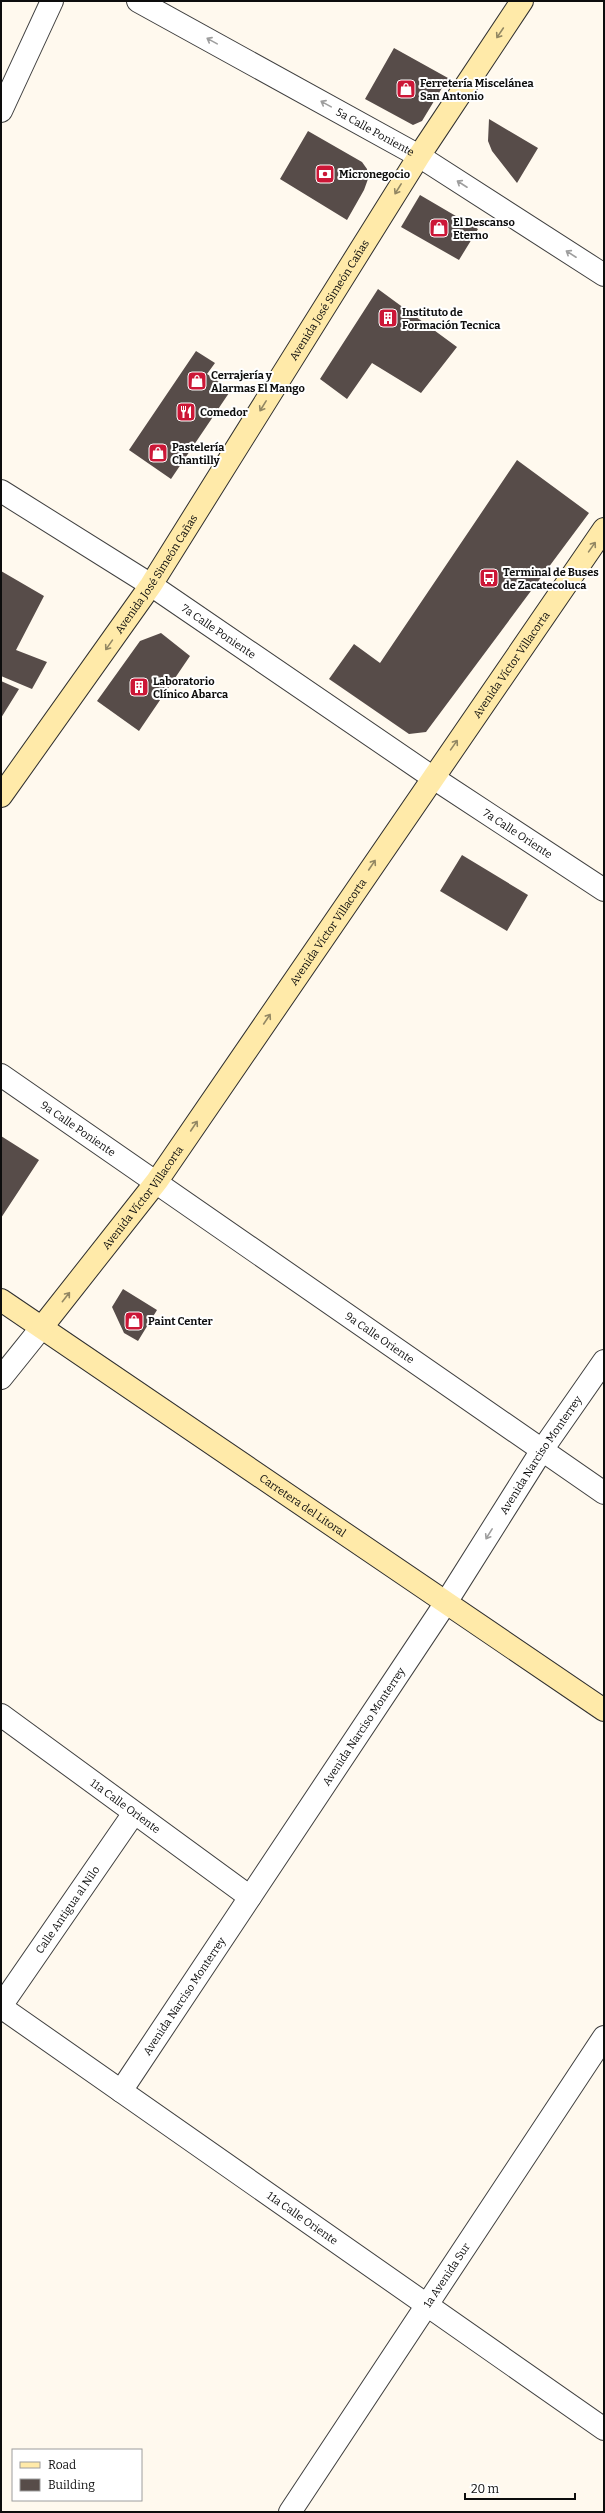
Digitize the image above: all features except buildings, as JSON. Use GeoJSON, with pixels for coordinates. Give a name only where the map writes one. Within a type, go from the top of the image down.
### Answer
{"type":"FeatureCollection","features":[{"type":"Feature","properties":{"kind":"main road","name":"Avenida José Simeón Cañas"},"geometry":{"type":"LineString","coordinates":[[1,796],[151,585],[419,156],[522,1]]}},
{"type":"Feature","properties":{"kind":"main road","name":"Avenida Víctor Villacorta"},"geometry":{"type":"LineString","coordinates":[[42,1327],[157,1181],[604,529]]}},
{"type":"Feature","properties":{"kind":"main road","name":"Carretera del Litoral"},"geometry":{"type":"LineString","coordinates":[[1,1300],[445,1604],[604,1710]]}},
{"type":"Feature","properties":{"kind":"street"},"geometry":{"type":"LineString","coordinates":[[1,112],[52,1]]}},
{"type":"Feature","properties":{"kind":"street","name":"5a Calle Poniente"},"geometry":{"type":"LineString","coordinates":[[138,1],[419,156],[604,275]]}},
{"type":"Feature","properties":{"kind":"street","name":"7a Calle Poniente"},"geometry":{"type":"LineString","coordinates":[[1,491],[151,585],[432,778]]}},
{"type":"Feature","properties":{"kind":"street","name":"7a Calle Oriente"},"geometry":{"type":"LineString","coordinates":[[432,778],[604,890]]}},
{"type":"Feature","properties":{"kind":"street","name":"9a Calle Poniente"},"geometry":{"type":"LineString","coordinates":[[1,1075],[157,1181]]}},
{"type":"Feature","properties":{"kind":"street","name":"9a Calle Oriente"},"geometry":{"type":"LineString","coordinates":[[157,1181],[604,1493]]}},
{"type":"Feature","properties":{"kind":"street"},"geometry":{"type":"LineString","coordinates":[[1,1378],[42,1327]]}},
{"type":"Feature","properties":{"kind":"street","name":"Avenida Narciso Monterrey"},"geometry":{"type":"LineString","coordinates":[[121,2091],[445,1604],[542,1450],[604,1361]]}},
{"type":"Feature","properties":{"kind":"street","name":"11a Calle Oriente"},"geometry":{"type":"LineString","coordinates":[[1,1714],[250,1897]]}},
{"type":"Feature","properties":{"kind":"street","name":"Calle Antigua al Nilo"},"geometry":{"type":"LineString","coordinates":[[1,2006],[134,1813]]}},
{"type":"Feature","properties":{"kind":"street","name":"11a Calle Oriente"},"geometry":{"type":"LineString","coordinates":[[1,2006],[604,2429]]}},
{"type":"Feature","properties":{"kind":"street","name":"1a Avenida Sur"},"geometry":{"type":"LineString","coordinates":[[290,2512],[604,2037]]}},
{"type":"Feature","properties":{"kind":"place","name":"Ferretería Miscelánea San Antonio"},"geometry":{"type":"Point","coordinates":[406,89]}},
{"type":"Feature","properties":{"kind":"place","name":"Micronegocio"},"geometry":{"type":"Point","coordinates":[325,174]}},
{"type":"Feature","properties":{"kind":"place","name":"El Descanso Eterno"},"geometry":{"type":"Point","coordinates":[439,228]}},
{"type":"Feature","properties":{"kind":"place","name":"Instituto de Formación Tecnica"},"geometry":{"type":"Point","coordinates":[388,318]}},
{"type":"Feature","properties":{"kind":"place","name":"Cerrajería y Alarmas El Mango"},"geometry":{"type":"Point","coordinates":[197,381]}},
{"type":"Feature","properties":{"kind":"place","name":"Comedor"},"geometry":{"type":"Point","coordinates":[186,412]}},
{"type":"Feature","properties":{"kind":"place","name":"Pastelería Chantilly"},"geometry":{"type":"Point","coordinates":[158,453]}},
{"type":"Feature","properties":{"kind":"place","name":"Terminal de Buses de Zacatecoluca"},"geometry":{"type":"Point","coordinates":[489,578]}},
{"type":"Feature","properties":{"kind":"place","name":"Laboratorio Clínico Abarca"},"geometry":{"type":"Point","coordinates":[139,687]}},
{"type":"Feature","properties":{"kind":"place","name":"Paint Center"},"geometry":{"type":"Point","coordinates":[134,1321]}}]}
